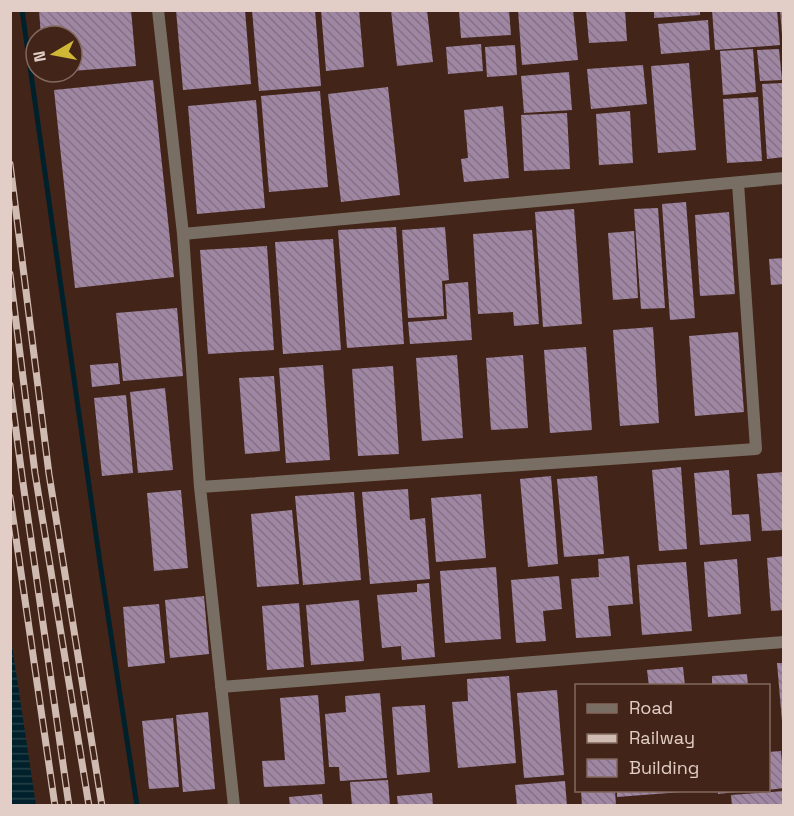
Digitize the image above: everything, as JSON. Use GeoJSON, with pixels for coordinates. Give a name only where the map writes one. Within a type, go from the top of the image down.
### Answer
{"type":"FeatureCollection","features":[{"type":"Feature","properties":{"kind":"street"},"geometry":{"type":"LineString","coordinates":[[158,10],[183,234],[200,487],[234,806]]}},
{"type":"Feature","properties":{"kind":"street"},"geometry":{"type":"LineString","coordinates":[[183,234],[783,178]]}},
{"type":"Feature","properties":{"kind":"street"},"geometry":{"type":"LineString","coordinates":[[200,487],[756,448],[738,183]]}},
{"type":"Feature","properties":{"kind":"street"},"geometry":{"type":"LineString","coordinates":[[221,687],[783,642]]}},
{"type":"Feature","properties":{"kind":"water"},"geometry":{"type":"Polygon","coordinates":[[[10,632],[36,805],[11,805],[10,632]]]}},
{"type":"Feature","properties":{"kind":"building"},"geometry":{"type":"Polygon","coordinates":[[[39,10],[131,10],[136,66],[84,70],[84,24],[40,24],[39,10]]]}},
{"type":"Feature","properties":{"kind":"building"},"geometry":{"type":"Polygon","coordinates":[[[176,10],[245,10],[251,84],[183,90],[176,10]]]}},
{"type":"Feature","properties":{"kind":"building"},"geometry":{"type":"Polygon","coordinates":[[[252,10],[315,10],[321,86],[259,91],[252,10]]]}},
{"type":"Feature","properties":{"kind":"building"},"geometry":{"type":"Polygon","coordinates":[[[321,10],[359,10],[364,67],[326,71],[321,10]]]}},
{"type":"Feature","properties":{"kind":"building"},"geometry":{"type":"Polygon","coordinates":[[[391,10],[427,10],[433,62],[397,66],[391,10]]]}},
{"type":"Feature","properties":{"kind":"building"},"geometry":{"type":"Polygon","coordinates":[[[459,10],[509,10],[511,35],[461,38],[459,10]]]}},
{"type":"Feature","properties":{"kind":"building"},"geometry":{"type":"Polygon","coordinates":[[[518,10],[573,10],[578,60],[522,65],[518,10]]]}},
{"type":"Feature","properties":{"kind":"building"},"geometry":{"type":"Polygon","coordinates":[[[586,10],[625,10],[627,41],[589,43],[586,10]]]}},
{"type":"Feature","properties":{"kind":"building"},"geometry":{"type":"Polygon","coordinates":[[[654,10],[700,10],[700,15],[654,18],[654,10]]]}},
{"type":"Feature","properties":{"kind":"building"},"geometry":{"type":"Polygon","coordinates":[[[712,10],[777,10],[780,45],[715,50],[712,10]]]}},
{"type":"Feature","properties":{"kind":"building"},"geometry":{"type":"Polygon","coordinates":[[[780,10],[784,10],[784,35],[782,35],[780,10]]]}},
{"type":"Feature","properties":{"kind":"building"},"geometry":{"type":"Polygon","coordinates":[[[708,20],[710,50],[661,54],[658,24],[708,20]]]}},
{"type":"Feature","properties":{"kind":"building"},"geometry":{"type":"Polygon","coordinates":[[[481,44],[483,71],[448,74],[446,47],[481,44]]]}},
{"type":"Feature","properties":{"kind":"building"},"geometry":{"type":"Polygon","coordinates":[[[515,45],[517,75],[487,77],[485,47],[515,45]]]}},
{"type":"Feature","properties":{"kind":"building"},"geometry":{"type":"Polygon","coordinates":[[[753,49],[756,92],[723,95],[720,51],[753,49]]]}},
{"type":"Feature","properties":{"kind":"building"},"geometry":{"type":"Polygon","coordinates":[[[779,49],[782,80],[760,81],[757,50],[779,49]]]}},
{"type":"Feature","properties":{"kind":"building"},"geometry":{"type":"Polygon","coordinates":[[[689,63],[696,150],[658,153],[651,66],[689,63]]]}},
{"type":"Feature","properties":{"kind":"building"},"geometry":{"type":"Polygon","coordinates":[[[643,65],[647,104],[591,109],[587,69],[643,65]]]}},
{"type":"Feature","properties":{"kind":"building"},"geometry":{"type":"Polygon","coordinates":[[[569,72],[572,110],[524,113],[521,76],[569,72]]]}},
{"type":"Feature","properties":{"kind":"building"},"geometry":{"type":"Polygon","coordinates":[[[153,80],[174,277],[75,288],[54,90],[153,80]]]}},
{"type":"Feature","properties":{"kind":"building"},"geometry":{"type":"Polygon","coordinates":[[[782,83],[784,157],[767,159],[762,84],[782,83]]]}},
{"type":"Feature","properties":{"kind":"building"},"geometry":{"type":"Polygon","coordinates":[[[388,87],[400,195],[341,202],[328,94],[388,87]]]}},
{"type":"Feature","properties":{"kind":"building"},"geometry":{"type":"Polygon","coordinates":[[[320,91],[328,187],[269,192],[261,96],[320,91]]]}},
{"type":"Feature","properties":{"kind":"building"},"geometry":{"type":"Polygon","coordinates":[[[758,97],[762,161],[727,163],[723,99],[758,97]]]}},
{"type":"Feature","properties":{"kind":"building"},"geometry":{"type":"Polygon","coordinates":[[[256,100],[265,208],[197,214],[188,106],[256,100]]]}},
{"type":"Feature","properties":{"kind":"building"},"geometry":{"type":"Polygon","coordinates":[[[503,106],[509,178],[464,182],[461,159],[468,158],[464,110],[503,106]]]}},
{"type":"Feature","properties":{"kind":"building"},"geometry":{"type":"Polygon","coordinates":[[[630,111],[633,163],[599,165],[596,114],[630,111]]]}},
{"type":"Feature","properties":{"kind":"building"},"geometry":{"type":"Polygon","coordinates":[[[567,113],[570,169],[524,171],[521,115],[567,113]]]}},
{"type":"Feature","properties":{"kind":"building"},"geometry":{"type":"Polygon","coordinates":[[[686,202],[695,318],[670,320],[662,204],[686,202]]]}},
{"type":"Feature","properties":{"kind":"building"},"geometry":{"type":"Polygon","coordinates":[[[658,208],[665,308],[641,309],[634,209],[658,208]]]}},
{"type":"Feature","properties":{"kind":"building"},"geometry":{"type":"Polygon","coordinates":[[[574,209],[582,324],[543,327],[535,212],[574,209]]]}},
{"type":"Feature","properties":{"kind":"building"},"geometry":{"type":"Polygon","coordinates":[[[729,212],[735,294],[700,296],[695,215],[729,212]]]}},
{"type":"Feature","properties":{"kind":"building"},"geometry":{"type":"Polygon","coordinates":[[[396,227],[404,344],[347,348],[338,230],[396,227]]]}},
{"type":"Feature","properties":{"kind":"building"},"geometry":{"type":"Polygon","coordinates":[[[445,227],[449,280],[442,281],[444,316],[408,318],[402,230],[445,227]]]}},
{"type":"Feature","properties":{"kind":"building"},"geometry":{"type":"Polygon","coordinates":[[[532,230],[539,324],[514,326],[513,312],[478,314],[473,234],[532,230]]]}},
{"type":"Feature","properties":{"kind":"building"},"geometry":{"type":"Polygon","coordinates":[[[634,231],[638,298],[613,300],[608,233],[634,231]]]}},
{"type":"Feature","properties":{"kind":"building"},"geometry":{"type":"Polygon","coordinates":[[[333,239],[341,350],[283,354],[275,242],[333,239]]]}},
{"type":"Feature","properties":{"kind":"building"},"geometry":{"type":"Polygon","coordinates":[[[267,246],[274,350],[208,354],[200,250],[267,246]]]}},
{"type":"Feature","properties":{"kind":"building"},"geometry":{"type":"Polygon","coordinates":[[[784,258],[784,284],[771,285],[769,259],[784,258]]]}},
{"type":"Feature","properties":{"kind":"building"},"geometry":{"type":"Polygon","coordinates":[[[468,282],[472,340],[410,344],[408,322],[447,319],[445,284],[468,282]]]}},
{"type":"Feature","properties":{"kind":"building"},"geometry":{"type":"Polygon","coordinates":[[[177,308],[183,376],[123,381],[116,313],[177,308]]]}},
{"type":"Feature","properties":{"kind":"building"},"geometry":{"type":"Polygon","coordinates":[[[653,327],[659,423],[620,426],[613,330],[653,327]]]}},
{"type":"Feature","properties":{"kind":"building"},"geometry":{"type":"Polygon","coordinates":[[[738,332],[744,412],[695,416],[689,336],[738,332]]]}},
{"type":"Feature","properties":{"kind":"building"},"geometry":{"type":"Polygon","coordinates":[[[586,347],[592,430],[550,433],[544,350],[586,347]]]}},
{"type":"Feature","properties":{"kind":"building"},"geometry":{"type":"Polygon","coordinates":[[[457,355],[463,438],[422,441],[416,358],[457,355]]]}},
{"type":"Feature","properties":{"kind":"building"},"geometry":{"type":"Polygon","coordinates":[[[523,355],[528,428],[491,430],[486,358],[523,355]]]}},
{"type":"Feature","properties":{"kind":"building"},"geometry":{"type":"Polygon","coordinates":[[[118,363],[120,384],[92,387],[90,365],[118,363]]]}},
{"type":"Feature","properties":{"kind":"building"},"geometry":{"type":"Polygon","coordinates":[[[323,365],[330,460],[286,463],[279,368],[323,365]]]}},
{"type":"Feature","properties":{"kind":"building"},"geometry":{"type":"Polygon","coordinates":[[[393,366],[399,454],[358,456],[352,369],[393,366]]]}},
{"type":"Feature","properties":{"kind":"building"},"geometry":{"type":"Polygon","coordinates":[[[274,376],[280,451],[245,454],[239,378],[274,376]]]}},
{"type":"Feature","properties":{"kind":"building"},"geometry":{"type":"Polygon","coordinates":[[[165,388],[173,470],[138,473],[130,392],[165,388]]]}},
{"type":"Feature","properties":{"kind":"building"},"geometry":{"type":"Polygon","coordinates":[[[126,395],[133,473],[102,476],[94,398],[126,395]]]}},
{"type":"Feature","properties":{"kind":"building"},"geometry":{"type":"Polygon","coordinates":[[[681,467],[687,549],[659,551],[652,470],[681,467]]]}},
{"type":"Feature","properties":{"kind":"building"},"geometry":{"type":"Polygon","coordinates":[[[729,470],[732,515],[749,514],[751,541],[700,545],[694,473],[729,470]]]}},
{"type":"Feature","properties":{"kind":"building"},"geometry":{"type":"Polygon","coordinates":[[[784,472],[784,530],[762,531],[757,474],[784,472]]]}},
{"type":"Feature","properties":{"kind":"building"},"geometry":{"type":"Polygon","coordinates":[[[551,476],[558,564],[528,567],[520,479],[551,476]]]}},
{"type":"Feature","properties":{"kind":"building"},"geometry":{"type":"Polygon","coordinates":[[[597,476],[604,554],[564,557],[557,479],[597,476]]]}},
{"type":"Feature","properties":{"kind":"building"},"geometry":{"type":"Polygon","coordinates":[[[408,489],[410,520],[425,518],[430,579],[370,584],[362,492],[408,489]]]}},
{"type":"Feature","properties":{"kind":"building"},"geometry":{"type":"Polygon","coordinates":[[[181,490],[188,568],[154,571],[147,493],[181,490]]]}},
{"type":"Feature","properties":{"kind":"building"},"geometry":{"type":"Polygon","coordinates":[[[354,492],[361,580],[303,585],[295,496],[354,492]]]}},
{"type":"Feature","properties":{"kind":"building"},"geometry":{"type":"Polygon","coordinates":[[[481,494],[486,558],[436,562],[431,498],[481,494]]]}},
{"type":"Feature","properties":{"kind":"building"},"geometry":{"type":"Polygon","coordinates":[[[292,510],[299,584],[257,587],[251,514],[292,510]]]}},
{"type":"Feature","properties":{"kind":"building"},"geometry":{"type":"Polygon","coordinates":[[[629,556],[633,604],[608,606],[611,636],[576,638],[571,579],[599,577],[598,559],[629,556]]]}},
{"type":"Feature","properties":{"kind":"building"},"geometry":{"type":"Polygon","coordinates":[[[784,556],[784,610],[771,611],[767,558],[784,556]]]}},
{"type":"Feature","properties":{"kind":"building"},"geometry":{"type":"Polygon","coordinates":[[[737,559],[741,614],[708,617],[704,562],[737,559]]]}},
{"type":"Feature","properties":{"kind":"building"},"geometry":{"type":"Polygon","coordinates":[[[686,562],[692,631],[642,635],[637,565],[686,562]]]}},
{"type":"Feature","properties":{"kind":"building"},"geometry":{"type":"Polygon","coordinates":[[[496,567],[501,639],[445,643],[440,571],[496,567]]]}},
{"type":"Feature","properties":{"kind":"building"},"geometry":{"type":"Polygon","coordinates":[[[559,576],[562,609],[543,611],[546,641],[516,643],[511,580],[559,576]]]}},
{"type":"Feature","properties":{"kind":"building"},"geometry":{"type":"Polygon","coordinates":[[[429,583],[435,657],[402,660],[401,646],[382,648],[377,595],[417,592],[417,584],[429,583]]]}},
{"type":"Feature","properties":{"kind":"building"},"geometry":{"type":"Polygon","coordinates":[[[204,596],[209,654],[170,658],[165,600],[204,596]]]}},
{"type":"Feature","properties":{"kind":"building"},"geometry":{"type":"Polygon","coordinates":[[[359,600],[364,661],[311,665],[306,605],[359,600]]]}},
{"type":"Feature","properties":{"kind":"building"},"geometry":{"type":"Polygon","coordinates":[[[299,603],[304,667],[267,670],[262,606],[299,603]]]}},
{"type":"Feature","properties":{"kind":"building"},"geometry":{"type":"Polygon","coordinates":[[[159,604],[165,663],[128,667],[123,607],[159,604]]]}},
{"type":"Feature","properties":{"kind":"building"},"geometry":{"type":"Polygon","coordinates":[[[777,663],[784,663],[784,721],[782,721],[777,663]]]}},
{"type":"Feature","properties":{"kind":"building"},"geometry":{"type":"Polygon","coordinates":[[[683,667],[685,684],[649,684],[647,670],[683,667]]]}},
{"type":"Feature","properties":{"kind":"building"},"geometry":{"type":"Polygon","coordinates":[[[747,674],[748,684],[712,684],[712,676],[747,674]]]}},
{"type":"Feature","properties":{"kind":"building"},"geometry":{"type":"Polygon","coordinates":[[[509,676],[516,763],[458,768],[452,702],[468,701],[467,679],[509,676]]]}},
{"type":"Feature","properties":{"kind":"building"},"geometry":{"type":"Polygon","coordinates":[[[557,690],[564,775],[524,778],[517,693],[557,690]]]}},
{"type":"Feature","properties":{"kind":"building"},"geometry":{"type":"Polygon","coordinates":[[[380,693],[387,778],[340,781],[339,767],[329,767],[325,714],[346,712],[345,696],[380,693]]]}},
{"type":"Feature","properties":{"kind":"building"},"geometry":{"type":"Polygon","coordinates":[[[318,695],[325,784],[264,787],[262,761],[285,760],[280,698],[318,695]]]}},
{"type":"Feature","properties":{"kind":"building"},"geometry":{"type":"Polygon","coordinates":[[[425,705],[430,772],[397,775],[392,707],[425,705]]]}},
{"type":"Feature","properties":{"kind":"building"},"geometry":{"type":"Polygon","coordinates":[[[208,712],[215,789],[183,792],[176,715],[208,712]]]}},
{"type":"Feature","properties":{"kind":"building"},"geometry":{"type":"Polygon","coordinates":[[[173,718],[179,787],[149,789],[142,721],[173,718]]]}},
{"type":"Feature","properties":{"kind":"building"},"geometry":{"type":"Polygon","coordinates":[[[781,751],[784,788],[770,790],[770,752],[781,751]]]}},
{"type":"Feature","properties":{"kind":"building"},"geometry":{"type":"Polygon","coordinates":[[[388,780],[390,806],[352,806],[350,782],[388,780]]]}},
{"type":"Feature","properties":{"kind":"building"},"geometry":{"type":"Polygon","coordinates":[[[565,781],[567,806],[517,806],[515,785],[565,781]]]}},
{"type":"Feature","properties":{"kind":"building"},"geometry":{"type":"Polygon","coordinates":[[[784,791],[784,806],[732,806],[731,795],[784,791]]]}},
{"type":"Feature","properties":{"kind":"building"},"geometry":{"type":"Polygon","coordinates":[[[581,792],[615,792],[616,806],[582,806],[581,792]]]}},
{"type":"Feature","properties":{"kind":"building"},"geometry":{"type":"Polygon","coordinates":[[[617,792],[682,792],[617,797],[617,792]]]}},
{"type":"Feature","properties":{"kind":"building"},"geometry":{"type":"Polygon","coordinates":[[[432,793],[433,806],[398,806],[397,796],[432,793]]]}},
{"type":"Feature","properties":{"kind":"building"},"geometry":{"type":"Polygon","coordinates":[[[322,794],[323,806],[290,806],[289,797],[322,794]]]}},
{"type":"Feature","properties":{"kind":"waterway"},"geometry":{"type":"LineString","coordinates":[[22,10],[100,563],[137,806]]}},
{"type":"Feature","properties":{"kind":"railway"},"geometry":{"type":"LineString","coordinates":[[10,164],[49,474],[102,806]]}},
{"type":"Feature","properties":{"kind":"railway"},"geometry":{"type":"LineString","coordinates":[[10,274],[35,473],[89,806]]}},
{"type":"Feature","properties":{"kind":"railway"},"geometry":{"type":"LineString","coordinates":[[10,385],[69,806]]}},
{"type":"Feature","properties":{"kind":"railway"},"geometry":{"type":"LineString","coordinates":[[10,497],[55,806]]}}]}
